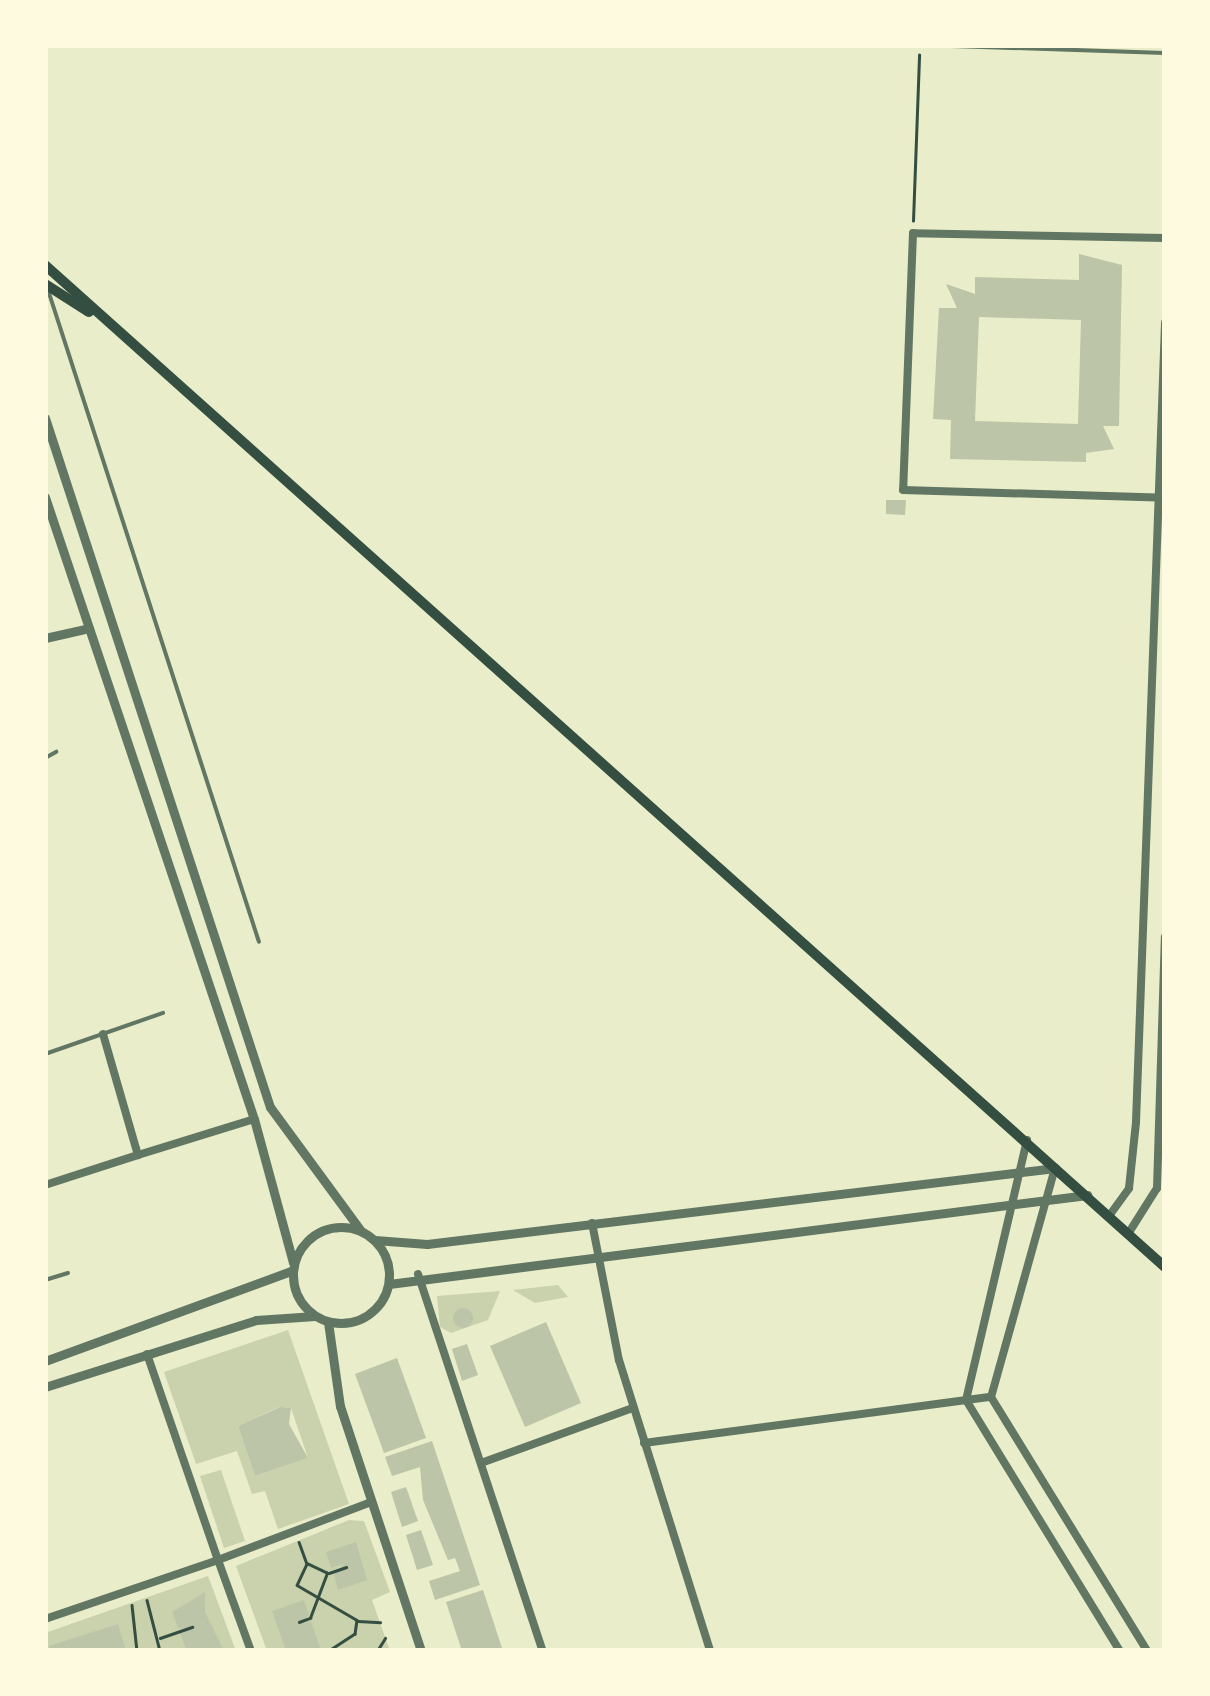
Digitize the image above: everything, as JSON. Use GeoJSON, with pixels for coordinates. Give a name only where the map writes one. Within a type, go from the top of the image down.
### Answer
{"type":"FeatureCollection","features":[{"type":"Feature","properties":{"kind":"main road"},"geometry":{"type":"LineString","coordinates":[[45,265],[1165,1267]]}},
{"type":"Feature","properties":{"kind":"main road"},"geometry":{"type":"LineString","coordinates":[[46,284],[131,342]]}},
{"type":"Feature","properties":{"kind":"street"},"geometry":{"type":"LineString","coordinates":[[1161,498],[903,490],[912,233],[1165,238]]}},
{"type":"Feature","properties":{"kind":"street"},"geometry":{"type":"LineString","coordinates":[[1109,1216],[1129,1188],[1136,1122],[1165,323]]}},
{"type":"Feature","properties":{"kind":"street"},"geometry":{"type":"LineString","coordinates":[[45,418],[270,1107],[362,1231],[375,1240],[427,1244],[1056,1168]]}},
{"type":"Feature","properties":{"kind":"street"},"geometry":{"type":"LineString","coordinates":[[45,496],[254,1119],[296,1294],[315,1316],[328,1322],[374,1312],[389,1284],[418,1274],[1087,1195]]}},
{"type":"Feature","properties":{"kind":"street"},"geometry":{"type":"LineString","coordinates":[[45,638],[89,628]]}},
{"type":"Feature","properties":{"kind":"street"},"geometry":{"type":"LineString","coordinates":[[1128,1234],[1156,1188],[1165,937]]}},
{"type":"Feature","properties":{"kind":"street"},"geometry":{"type":"LineString","coordinates":[[104,1034],[138,1155]]}},
{"type":"Feature","properties":{"kind":"street"},"geometry":{"type":"LineString","coordinates":[[45,1184],[254,1119]]}},
{"type":"Feature","properties":{"kind":"street"},"geometry":{"type":"LineString","coordinates":[[1027,1140],[966,1400],[1120,1651]]}},
{"type":"Feature","properties":{"kind":"street"},"geometry":{"type":"LineString","coordinates":[[1056,1168],[1040,1198],[992,1397],[1146,1651]]}},
{"type":"Feature","properties":{"kind":"street"},"geometry":{"type":"LineString","coordinates":[[592,1223],[633,1408],[710,1651]]}},
{"type":"Feature","properties":{"kind":"street"},"geometry":{"type":"LineString","coordinates":[[45,1361],[292,1266],[319,1232],[362,1231]]}},
{"type":"Feature","properties":{"kind":"street"},"geometry":{"type":"LineString","coordinates":[[375,1240],[389,1284]]}},
{"type":"Feature","properties":{"kind":"street"},"geometry":{"type":"LineString","coordinates":[[418,1274],[543,1651]]}},
{"type":"Feature","properties":{"kind":"street"},"geometry":{"type":"LineString","coordinates":[[45,1387],[256,1320],[315,1316]]}},
{"type":"Feature","properties":{"kind":"street"},"geometry":{"type":"LineString","coordinates":[[328,1322],[330,1369],[368,1503],[420,1651]]}},
{"type":"Feature","properties":{"kind":"street"},"geometry":{"type":"LineString","coordinates":[[147,1354],[252,1651]]}},
{"type":"Feature","properties":{"kind":"street"},"geometry":{"type":"LineString","coordinates":[[644,1443],[992,1397]]}},
{"type":"Feature","properties":{"kind":"street"},"geometry":{"type":"LineString","coordinates":[[481,1463],[633,1408]]}},
{"type":"Feature","properties":{"kind":"street"},"geometry":{"type":"LineString","coordinates":[[45,1619],[368,1503]]}},
{"type":"Feature","properties":{"kind":"lane"},"geometry":{"type":"LineString","coordinates":[[921,45],[1165,53]]}},
{"type":"Feature","properties":{"kind":"lane"},"geometry":{"type":"LineString","coordinates":[[46,284],[259,942]]}},
{"type":"Feature","properties":{"kind":"lane"},"geometry":{"type":"LineString","coordinates":[[45,758],[56,752]]}},
{"type":"Feature","properties":{"kind":"lane"},"geometry":{"type":"LineString","coordinates":[[45,1054],[162,1013]]}},
{"type":"Feature","properties":{"kind":"lane"},"geometry":{"type":"LineString","coordinates":[[45,1280],[68,1273]]}},
{"type":"Feature","properties":{"kind":"path"},"geometry":{"type":"LineString","coordinates":[[912,233],[921,45]]}},
{"type":"Feature","properties":{"kind":"path"},"geometry":{"type":"LineString","coordinates":[[298,1541],[307,1564],[327,1573],[346,1567]]}},
{"type":"Feature","properties":{"kind":"path"},"geometry":{"type":"LineString","coordinates":[[307,1564],[298,1585],[357,1620],[380,1622]]}},
{"type":"Feature","properties":{"kind":"path"},"geometry":{"type":"LineString","coordinates":[[299,1622],[317,1597],[327,1573]]}},
{"type":"Feature","properties":{"kind":"path"},"geometry":{"type":"LineString","coordinates":[[147,1598],[162,1651]]}},
{"type":"Feature","properties":{"kind":"path"},"geometry":{"type":"LineString","coordinates":[[132,1604],[137,1651]]}},
{"type":"Feature","properties":{"kind":"path"},"geometry":{"type":"LineString","coordinates":[[329,1651],[355,1634],[357,1620]]}},
{"type":"Feature","properties":{"kind":"path"},"geometry":{"type":"LineString","coordinates":[[160,1638],[192,1627]]}},
{"type":"Feature","properties":{"kind":"path"},"geometry":{"type":"LineString","coordinates":[[345,1651],[378,1651],[385,1638]]}},
{"type":"Feature","properties":{"kind":"green space"},"geometry":{"type":"Polygon","coordinates":[[[558,1285],[568,1297],[535,1303],[513,1290],[558,1285]]]}},
{"type":"Feature","properties":{"kind":"green space"},"geometry":{"type":"Polygon","coordinates":[[[500,1291],[488,1320],[451,1333],[440,1327],[437,1296],[500,1291]]]}},
{"type":"Feature","properties":{"kind":"green space"},"geometry":{"type":"Polygon","coordinates":[[[288,1330],[349,1504],[278,1529],[265,1491],[252,1494],[237,1451],[196,1464],[164,1372],[288,1330]],[[279,1407],[238,1426],[255,1476],[308,1458],[291,1408],[279,1407]]]}},
{"type":"Feature","properties":{"kind":"green space"},"geometry":{"type":"Polygon","coordinates":[[[221,1470],[245,1541],[224,1548],[200,1476],[221,1470]]]}},
{"type":"Feature","properties":{"kind":"green space"},"geometry":{"type":"Polygon","coordinates":[[[349,1520],[364,1521],[390,1592],[372,1600],[390,1651],[267,1651],[236,1566],[349,1520]]]}},
{"type":"Feature","properties":{"kind":"green space"},"geometry":{"type":"Polygon","coordinates":[[[208,1576],[236,1651],[45,1651],[45,1633],[208,1576]]]}},
{"type":"Feature","properties":{"kind":"building"},"geometry":{"type":"Polygon","coordinates":[[[1079,254],[1122,265],[1119,426],[1103,426],[1114,449],[1086,453],[1086,462],[950,459],[951,420],[933,419],[939,308],[957,308],[946,284],[975,294],[975,277],[1079,280],[1079,254]],[[979,317],[975,421],[1078,424],[1081,320],[979,317]]]}},
{"type":"Feature","properties":{"kind":"building"},"geometry":{"type":"Polygon","coordinates":[[[886,500],[906,500],[905,515],[886,514],[886,500]]]}},
{"type":"Feature","properties":{"kind":"building"},"geometry":{"type":"Polygon","coordinates":[[[463,1308],[473,1318],[463,1328],[453,1318],[463,1308]]]}},
{"type":"Feature","properties":{"kind":"building"},"geometry":{"type":"Polygon","coordinates":[[[546,1322],[581,1403],[525,1427],[490,1346],[546,1322]]]}},
{"type":"Feature","properties":{"kind":"building"},"geometry":{"type":"Polygon","coordinates":[[[467,1344],[478,1375],[462,1381],[452,1349],[467,1344]]]}},
{"type":"Feature","properties":{"kind":"building"},"geometry":{"type":"Polygon","coordinates":[[[397,1358],[426,1438],[384,1453],[355,1374],[397,1358]]]}},
{"type":"Feature","properties":{"kind":"building"},"geometry":{"type":"Polygon","coordinates":[[[280,1407],[291,1408],[289,1424],[308,1458],[255,1476],[238,1426],[280,1407]]]}},
{"type":"Feature","properties":{"kind":"building"},"geometry":{"type":"Polygon","coordinates":[[[432,1441],[480,1585],[435,1600],[429,1581],[460,1571],[455,1558],[448,1560],[423,1500],[420,1467],[392,1476],[385,1457],[432,1441]]]}},
{"type":"Feature","properties":{"kind":"building"},"geometry":{"type":"Polygon","coordinates":[[[406,1487],[418,1521],[402,1527],[391,1492],[406,1487]]]}},
{"type":"Feature","properties":{"kind":"building"},"geometry":{"type":"Polygon","coordinates":[[[421,1530],[433,1565],[417,1570],[406,1535],[421,1530]]]}},
{"type":"Feature","properties":{"kind":"building"},"geometry":{"type":"Polygon","coordinates":[[[356,1542],[367,1580],[338,1590],[334,1574],[345,1563],[331,1568],[326,1552],[356,1542]]]}},
{"type":"Feature","properties":{"kind":"building"},"geometry":{"type":"Polygon","coordinates":[[[483,1590],[503,1651],[462,1651],[446,1602],[483,1590]]]}},
{"type":"Feature","properties":{"kind":"building"},"geometry":{"type":"Polygon","coordinates":[[[205,1592],[205,1612],[224,1651],[186,1650],[180,1633],[192,1629],[178,1628],[172,1612],[205,1592]]]}},
{"type":"Feature","properties":{"kind":"building"},"geometry":{"type":"Polygon","coordinates":[[[304,1600],[309,1615],[300,1624],[311,1621],[321,1651],[286,1651],[272,1611],[304,1600]]]}},
{"type":"Feature","properties":{"kind":"building"},"geometry":{"type":"Polygon","coordinates":[[[118,1624],[126,1651],[50,1651],[49,1646],[118,1624]]]}}]}
